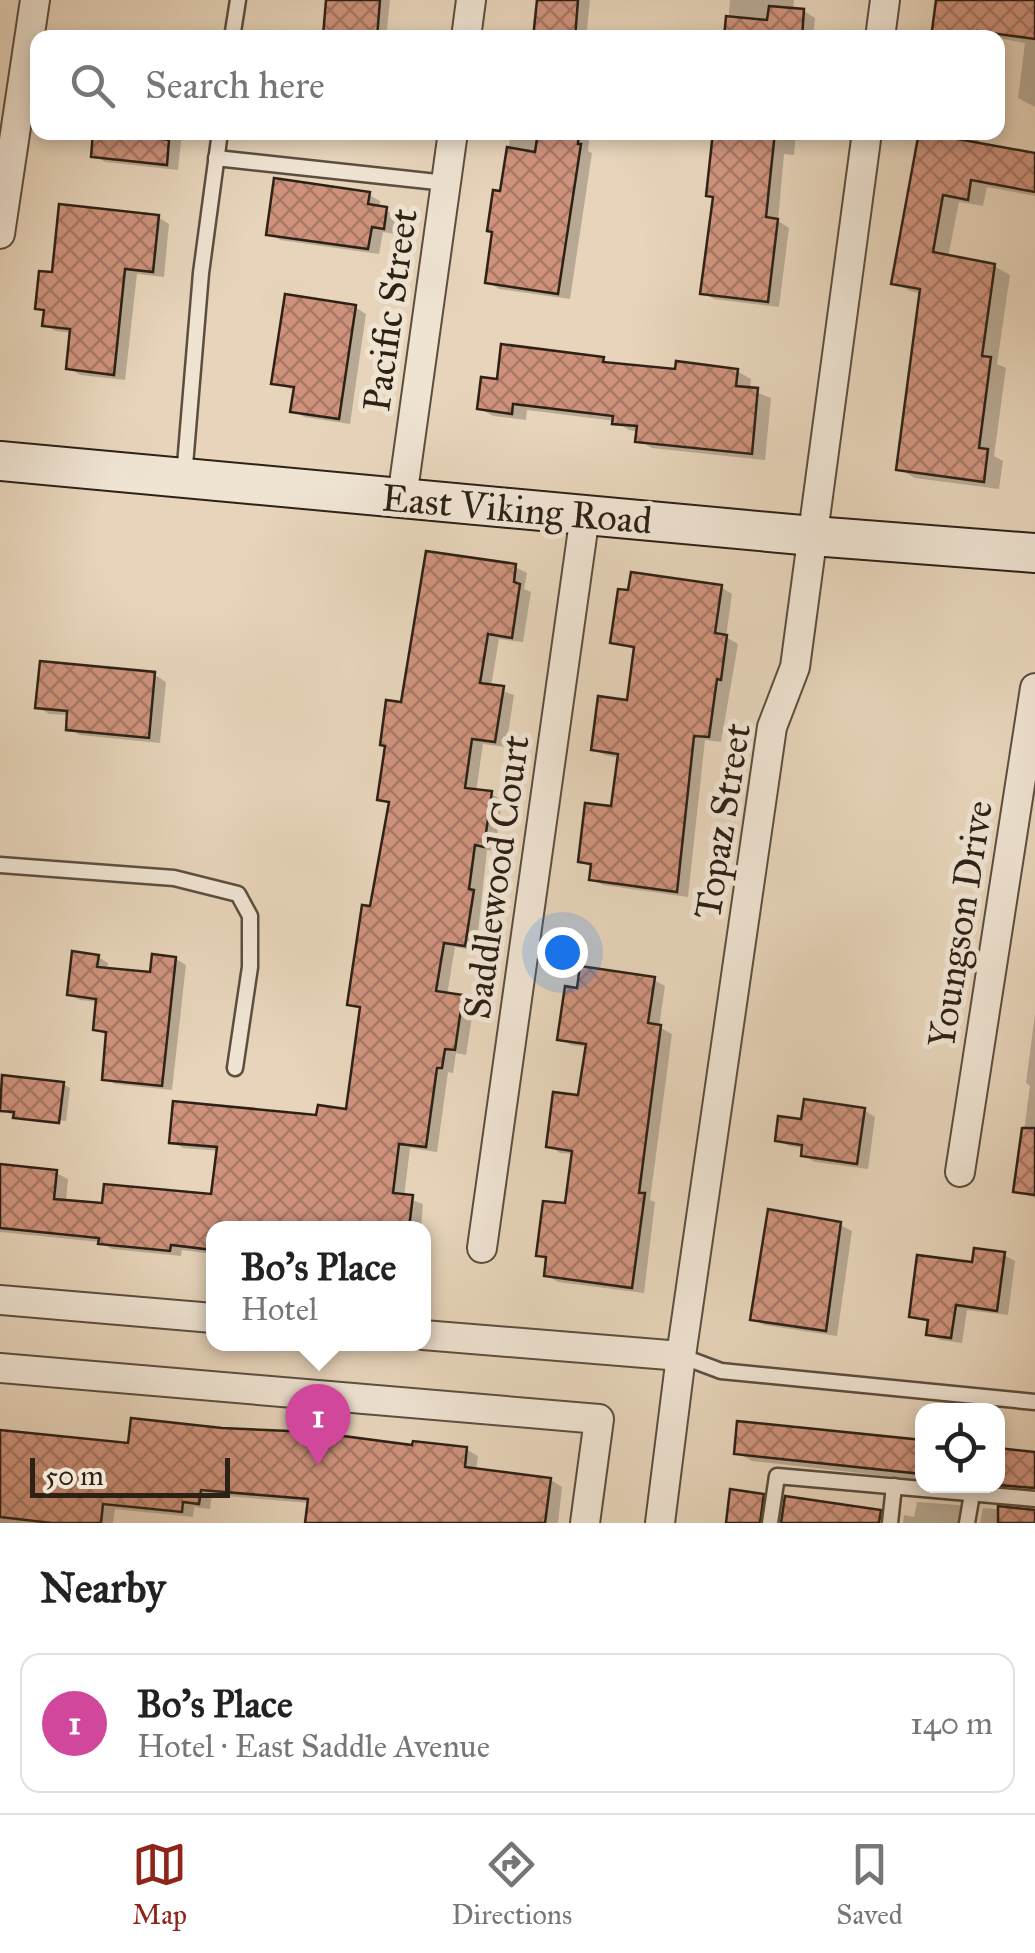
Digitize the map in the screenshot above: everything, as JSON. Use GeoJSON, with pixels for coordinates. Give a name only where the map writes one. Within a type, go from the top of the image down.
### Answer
{"type":"FeatureCollection","features":[{"type":"Feature","properties":{"kind":"street"},"geometry":{"type":"LineString","coordinates":[[31,30],[35,0]]}},
{"type":"Feature","properties":{"kind":"street"},"geometry":{"type":"LineString","coordinates":[[467,30],[471,0]]}},
{"type":"Feature","properties":{"kind":"street"},"geometry":{"type":"LineString","coordinates":[[881,30],[885,0]]}},
{"type":"Feature","properties":{"kind":"street"},"geometry":{"type":"LineString","coordinates":[[0,234],[30,33]]}},
{"type":"Feature","properties":{"kind":"street","name":"Pacific Street"},"geometry":{"type":"LineString","coordinates":[[402,498],[452,140]]}},
{"type":"Feature","properties":{"kind":"street","name":"Topaz Street"},"geometry":{"type":"LineString","coordinates":[[660,1523],[772,727],[795,667],[866,140]]}},
{"type":"Feature","properties":{"kind":"street","name":"East Viking Road"},"geometry":{"type":"LineString","coordinates":[[0,461],[585,516],[1035,552]]}},
{"type":"Feature","properties":{"kind":"street","name":"Saddlewood Court"},"geometry":{"type":"LineString","coordinates":[[482,1248],[585,516]]}},
{"type":"Feature","properties":{"kind":"street","name":"Youngson Drive"},"geometry":{"type":"LineString","coordinates":[[960,1172],[1035,688]]}},
{"type":"Feature","properties":{"kind":"street"},"geometry":{"type":"LineString","coordinates":[[0,1300],[206,1317]]}},
{"type":"Feature","properties":{"kind":"street"},"geometry":{"type":"LineString","coordinates":[[431,1336],[681,1356]]}},
{"type":"Feature","properties":{"kind":"street"},"geometry":{"type":"LineString","coordinates":[[0,1368],[599,1419],[586,1523]]}},
{"type":"Feature","properties":{"kind":"lane"},"geometry":{"type":"LineString","coordinates":[[233,30],[238,0]]}},
{"type":"Feature","properties":{"kind":"lane"},"geometry":{"type":"LineString","coordinates":[[184,478],[201,273],[219,140]]}},
{"type":"Feature","properties":{"kind":"lane"},"geometry":{"type":"LineString","coordinates":[[216,158],[446,183]]}},
{"type":"Feature","properties":{"kind":"lane"},"geometry":{"type":"LineString","coordinates":[[0,865],[174,878],[238,894],[250,916],[250,967],[235,1068]]}},
{"type":"Feature","properties":{"kind":"lane"},"geometry":{"type":"LineString","coordinates":[[681,1356],[721,1371],[1035,1402]]}},
{"type":"Feature","properties":{"kind":"lane"},"geometry":{"type":"LineString","coordinates":[[770,1523],[777,1476],[1035,1500]]}},
{"type":"Feature","properties":{"kind":"lane"},"geometry":{"type":"LineString","coordinates":[[890,1523],[894,1486]]}},
{"type":"Feature","properties":{"kind":"lane"},"geometry":{"type":"LineString","coordinates":[[968,1523],[972,1494]]}},
{"type":"Feature","properties":{"kind":"building"},"geometry":{"type":"Polygon","coordinates":[[[326,0],[380,0],[378,30],[324,30],[326,0]]]}},
{"type":"Feature","properties":{"kind":"building"},"geometry":{"type":"Polygon","coordinates":[[[537,0],[578,0],[576,30],[534,30],[537,0]]]}},
{"type":"Feature","properties":{"kind":"building"},"geometry":{"type":"Polygon","coordinates":[[[936,0],[1035,0],[1035,39],[1005,35],[1005,30],[932,30],[936,0]]]}},
{"type":"Feature","properties":{"kind":"building"},"geometry":{"type":"Polygon","coordinates":[[[769,6],[804,9],[803,30],[725,30],[726,16],[767,20],[769,6]]]}},
{"type":"Feature","properties":{"kind":"building"},"geometry":{"type":"Polygon","coordinates":[[[92,140],[169,140],[167,165],[91,157],[92,140]]]}},
{"type":"Feature","properties":{"kind":"building"},"geometry":{"type":"Polygon","coordinates":[[[537,140],[578,140],[581,144],[558,294],[485,283],[493,190],[500,191],[507,147],[535,152],[537,140]]]}},
{"type":"Feature","properties":{"kind":"building"},"geometry":{"type":"Polygon","coordinates":[[[712,140],[774,140],[766,217],[778,219],[768,302],[700,294],[713,197],[706,196],[712,140]]]}},
{"type":"Feature","properties":{"kind":"building"},"geometry":{"type":"Polygon","coordinates":[[[918,140],[963,140],[1035,153],[1035,192],[971,180],[968,200],[943,195],[933,252],[995,264],[982,356],[991,357],[979,448],[988,449],[984,482],[896,470],[920,289],[891,284],[918,140]]]}},
{"type":"Feature","properties":{"kind":"building"},"geometry":{"type":"Polygon","coordinates":[[[274,178],[370,192],[368,204],[387,207],[384,229],[372,227],[368,249],[266,235],[274,178]]]}},
{"type":"Feature","properties":{"kind":"building"},"geometry":{"type":"Polygon","coordinates":[[[59,204],[159,215],[153,272],[125,269],[114,375],[66,369],[70,329],[42,326],[44,310],[35,309],[39,271],[52,272],[59,204]]]}},
{"type":"Feature","properties":{"kind":"building"},"geometry":{"type":"Polygon","coordinates":[[[285,294],[356,305],[339,419],[290,412],[294,387],[271,384],[285,294]]]}},
{"type":"Feature","properties":{"kind":"building"},"geometry":{"type":"Polygon","coordinates":[[[501,344],[604,357],[603,362],[675,369],[676,361],[738,369],[736,386],[758,388],[752,454],[635,442],[637,426],[612,424],[613,416],[513,404],[512,414],[477,409],[481,377],[497,379],[501,344]]]}},
{"type":"Feature","properties":{"kind":"building"},"geometry":{"type":"Polygon","coordinates":[[[426,551],[516,564],[514,582],[520,584],[512,638],[488,634],[480,683],[504,686],[495,742],[472,739],[465,788],[492,791],[484,847],[475,845],[469,889],[474,890],[465,946],[444,943],[436,991],[463,995],[455,1050],[445,1049],[442,1068],[437,1068],[426,1147],[399,1144],[393,1193],[413,1195],[410,1221],[206,1221],[206,1249],[171,1245],[170,1251],[98,1244],[99,1238],[0,1228],[0,1164],[57,1170],[54,1199],[102,1203],[104,1184],[211,1194],[217,1147],[169,1143],[173,1101],[316,1115],[318,1105],[346,1109],[360,1007],[347,1005],[362,905],[370,906],[389,802],[377,800],[385,746],[380,745],[386,700],[401,702],[426,551]]]}},
{"type":"Feature","properties":{"kind":"building"},"geometry":{"type":"Polygon","coordinates":[[[631,572],[722,585],[715,633],[727,635],[721,680],[717,679],[709,737],[694,736],[677,892],[589,880],[591,864],[578,862],[585,803],[611,806],[618,754],[591,750],[598,696],[627,700],[634,647],[610,643],[618,589],[628,590],[631,572]]]}},
{"type":"Feature","properties":{"kind":"building"},"geometry":{"type":"Polygon","coordinates":[[[40,661],[155,672],[149,738],[66,730],[67,711],[35,708],[40,661]]]}},
{"type":"Feature","properties":{"kind":"building"},"geometry":{"type":"Polygon","coordinates":[[[72,951],[99,955],[97,967],[150,972],[152,954],[176,957],[162,1086],[102,1080],[106,1032],[93,1030],[96,999],[67,995],[72,951]]]}},
{"type":"Feature","properties":{"kind":"building"},"geometry":{"type":"Polygon","coordinates":[[[580,966],[655,977],[648,1023],[661,1025],[639,1193],[645,1193],[632,1288],[544,1276],[546,1257],[536,1256],[543,1201],[565,1203],[572,1151],[546,1147],[553,1092],[578,1095],[586,1044],[557,1040],[565,986],[577,988],[580,966]]]}},
{"type":"Feature","properties":{"kind":"building"},"geometry":{"type":"Polygon","coordinates":[[[2,1075],[64,1082],[59,1123],[13,1118],[14,1112],[0,1111],[2,1075]]]}},
{"type":"Feature","properties":{"kind":"building"},"geometry":{"type":"Polygon","coordinates":[[[804,1099],[865,1108],[857,1164],[801,1156],[802,1145],[775,1141],[778,1116],[801,1119],[804,1099]]]}},
{"type":"Feature","properties":{"kind":"building"},"geometry":{"type":"Polygon","coordinates":[[[1022,1128],[1035,1128],[1035,1195],[1013,1192],[1022,1128]]]}},
{"type":"Feature","properties":{"kind":"building"},"geometry":{"type":"Polygon","coordinates":[[[768,1209],[841,1222],[826,1331],[750,1320],[768,1209]]]}},
{"type":"Feature","properties":{"kind":"building"},"geometry":{"type":"Polygon","coordinates":[[[974,1248],[1005,1252],[997,1311],[956,1305],[951,1338],[926,1335],[928,1320],[909,1317],[917,1255],[972,1262],[974,1248]]]}},
{"type":"Feature","properties":{"kind":"building"},"geometry":{"type":"Polygon","coordinates":[[[131,1418],[467,1447],[465,1467],[551,1478],[545,1523],[305,1523],[308,1499],[201,1490],[199,1504],[183,1502],[182,1512],[103,1504],[101,1523],[0,1517],[0,1430],[128,1443],[131,1418]]]}},
{"type":"Feature","properties":{"kind":"building"},"geometry":{"type":"Polygon","coordinates":[[[737,1421],[915,1439],[915,1473],[734,1454],[737,1421]]]}},
{"type":"Feature","properties":{"kind":"building"},"geometry":{"type":"Polygon","coordinates":[[[1005,1449],[1035,1452],[1035,1488],[1005,1486],[1005,1449]]]}},
{"type":"Feature","properties":{"kind":"building"},"geometry":{"type":"Polygon","coordinates":[[[730,1489],[764,1494],[760,1523],[726,1523],[730,1489]]]}},
{"type":"Feature","properties":{"kind":"building"},"geometry":{"type":"Polygon","coordinates":[[[785,1496],[881,1510],[879,1523],[781,1523],[785,1496]]]}},
{"type":"Feature","properties":{"kind":"building"},"geometry":{"type":"Polygon","coordinates":[[[998,1506],[1035,1510],[1035,1523],[998,1523],[998,1506]]]}},
{"type":"Feature","properties":{"kind":"place","name":"Bo's Place"},"geometry":{"type":"Point","coordinates":[318,1466]}}]}
